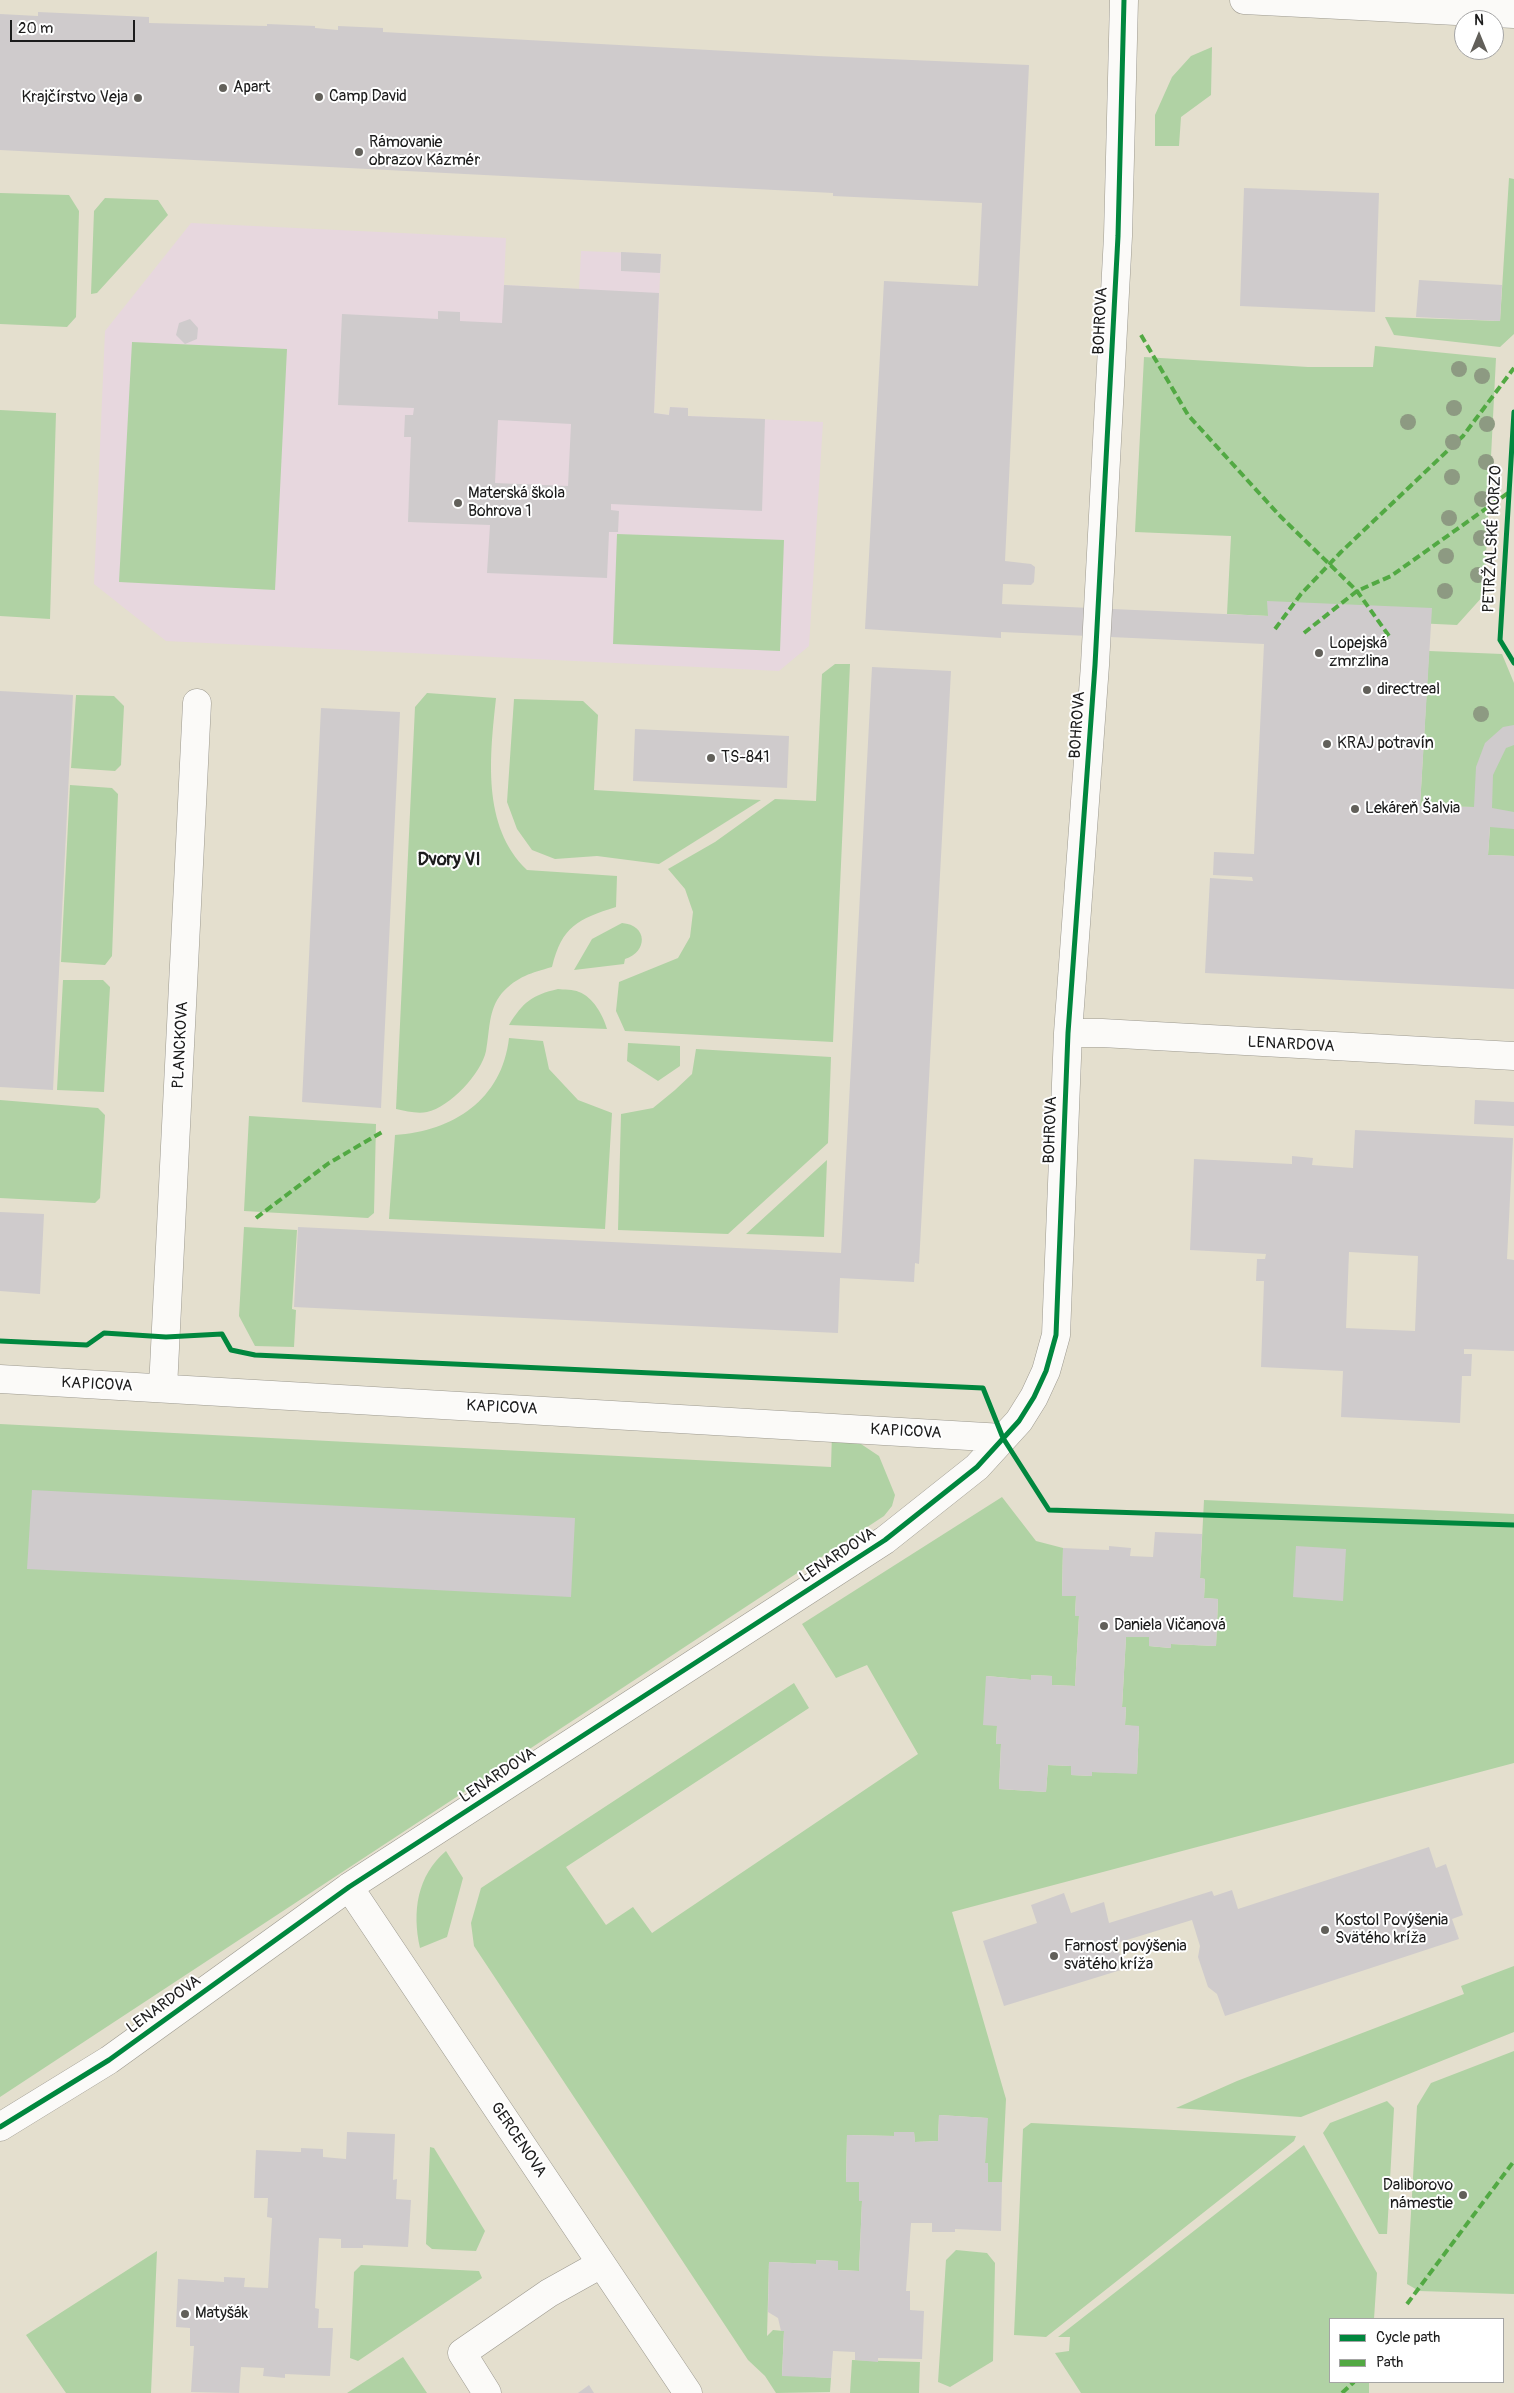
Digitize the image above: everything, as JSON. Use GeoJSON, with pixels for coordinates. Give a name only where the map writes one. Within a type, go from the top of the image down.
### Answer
{"type":"FeatureCollection","features":[{"type":"Feature","properties":{"kind":"street","name":"BOHROVA"},"geometry":{"type":"LineString","coordinates":[[1003,1438],[1019,1421],[1034,1397],[1046,1371],[1056,1335],[1068,1033],[1095,665],[1118,236],[1124,0]]}},
{"type":"Feature","properties":{"kind":"street"},"geometry":{"type":"LineString","coordinates":[[1244,0],[1514,14]]}},
{"type":"Feature","properties":{"kind":"street","name":"PLANCKOVA"},"geometry":{"type":"LineString","coordinates":[[163,1388],[198,703]]}},
{"type":"Feature","properties":{"kind":"street","name":"LENARDOVA"},"geometry":{"type":"LineString","coordinates":[[1068,1033],[1102,1033],[1514,1056]]}},
{"type":"Feature","properties":{"kind":"street","name":"KAPICOVA"},"geometry":{"type":"LineString","coordinates":[[0,1379],[1003,1438]]}},
{"type":"Feature","properties":{"kind":"street","name":"LENARDOVA"},"geometry":{"type":"LineString","coordinates":[[0,2127],[109,2060],[349,1887],[872,1549],[945,1494],[977,1467],[1003,1438]]}},
{"type":"Feature","properties":{"kind":"street","name":"GERCENOVA"},"geometry":{"type":"LineString","coordinates":[[349,1887],[688,2393]]}},
{"type":"Feature","properties":{"kind":"street"},"geometry":{"type":"LineString","coordinates":[[487,2393],[462,2353],[549,2293],[601,2264]]}},
{"type":"Feature","properties":{"kind":"shaded area","name":"Materská škola Bohrova 1"},"geometry":{"type":"Polygon","coordinates":[[[191,223],[506,238],[504,285],[579,289],[581,251],[661,254],[654,413],[669,415],[670,407],[688,408],[688,416],[823,422],[809,646],[779,671],[166,641],[94,584],[105,331],[191,223]]]}},
{"type":"Feature","properties":{"kind":"green space"},"geometry":{"type":"Polygon","coordinates":[[[1212,47],[1211,95],[1181,117],[1179,146],[1155,146],[1155,115],[1172,77],[1191,56],[1212,47]]]}},
{"type":"Feature","properties":{"kind":"green space"},"geometry":{"type":"Polygon","coordinates":[[[1509,178],[1514,179],[1514,334],[1500,347],[1394,335],[1385,317],[1500,321],[1509,178]]]}},
{"type":"Feature","properties":{"kind":"green space"},"geometry":{"type":"Polygon","coordinates":[[[0,193],[69,195],[79,211],[76,317],[67,327],[0,324],[0,193]]]}},
{"type":"Feature","properties":{"kind":"green space"},"geometry":{"type":"Polygon","coordinates":[[[105,198],[158,200],[168,215],[97,293],[91,294],[94,211],[105,198]]]}},
{"type":"Feature","properties":{"kind":"green space"},"geometry":{"type":"Polygon","coordinates":[[[132,342],[287,349],[275,590],[119,582],[132,342]]]}},
{"type":"Feature","properties":{"kind":"green space"},"geometry":{"type":"Polygon","coordinates":[[[1375,346],[1496,358],[1484,595],[1457,625],[1227,614],[1231,536],[1135,532],[1144,357],[1308,367],[1373,367],[1375,346]]]}},
{"type":"Feature","properties":{"kind":"green space"},"geometry":{"type":"Polygon","coordinates":[[[0,410],[56,413],[50,619],[0,616],[0,410]]]}},
{"type":"Feature","properties":{"kind":"green space"},"geometry":{"type":"Polygon","coordinates":[[[617,534],[784,540],[780,651],[613,644],[617,534]]]}},
{"type":"Feature","properties":{"kind":"green space"},"geometry":{"type":"Polygon","coordinates":[[[1429,651],[1502,654],[1514,683],[1514,856],[1488,855],[1490,827],[1474,807],[1420,806],[1429,651]]]}},
{"type":"Feature","properties":{"kind":"green space"},"geometry":{"type":"Polygon","coordinates":[[[835,664],[850,664],[833,1042],[625,1031],[616,1011],[619,982],[678,958],[690,937],[693,912],[685,889],[668,869],[715,842],[775,799],[816,801],[822,674],[835,664]]]}},
{"type":"Feature","properties":{"kind":"green space"},"geometry":{"type":"Polygon","coordinates":[[[427,693],[496,698],[491,766],[495,811],[502,833],[512,852],[527,870],[617,876],[616,907],[582,920],[574,926],[561,942],[552,967],[531,973],[519,979],[502,993],[494,1006],[486,1051],[478,1070],[463,1088],[445,1104],[436,1109],[419,1113],[396,1109],[415,707],[427,693]]]}},
{"type":"Feature","properties":{"kind":"green space"},"geometry":{"type":"Polygon","coordinates":[[[76,695],[114,696],[124,706],[121,765],[115,771],[71,768],[76,695]]]}},
{"type":"Feature","properties":{"kind":"green space"},"geometry":{"type":"Polygon","coordinates":[[[514,699],[583,701],[598,715],[594,790],[761,800],[659,864],[597,856],[555,859],[532,850],[517,829],[507,802],[514,699]]]}},
{"type":"Feature","properties":{"kind":"green space"},"geometry":{"type":"Polygon","coordinates":[[[70,785],[112,788],[118,794],[112,956],[105,965],[61,962],[70,785]]]}},
{"type":"Feature","properties":{"kind":"green space"},"geometry":{"type":"Polygon","coordinates":[[[622,923],[637,928],[642,939],[638,951],[633,956],[625,959],[624,964],[574,970],[592,939],[622,923]]]}},
{"type":"Feature","properties":{"kind":"green space"},"geometry":{"type":"Polygon","coordinates":[[[63,980],[103,980],[110,987],[104,1092],[57,1090],[63,980]]]}},
{"type":"Feature","properties":{"kind":"green space"},"geometry":{"type":"Polygon","coordinates":[[[558,989],[577,991],[589,998],[600,1012],[607,1029],[509,1025],[529,1001],[541,994],[558,989]]]}},
{"type":"Feature","properties":{"kind":"green space"},"geometry":{"type":"Polygon","coordinates":[[[509,1038],[543,1041],[549,1069],[578,1100],[612,1113],[605,1229],[389,1219],[395,1135],[436,1127],[455,1119],[471,1108],[485,1095],[496,1079],[504,1060],[509,1038]]]}},
{"type":"Feature","properties":{"kind":"green space"},"geometry":{"type":"Polygon","coordinates":[[[628,1043],[680,1046],[680,1066],[658,1081],[627,1061],[628,1043]]]}},
{"type":"Feature","properties":{"kind":"green space"},"geometry":{"type":"Polygon","coordinates":[[[696,1049],[831,1057],[828,1143],[728,1234],[618,1230],[621,1114],[653,1108],[675,1090],[692,1074],[696,1049]]]}},
{"type":"Feature","properties":{"kind":"green space"},"geometry":{"type":"Polygon","coordinates":[[[0,1100],[98,1108],[105,1115],[100,1198],[95,1203],[0,1198],[0,1100]]]}},
{"type":"Feature","properties":{"kind":"green space"},"geometry":{"type":"Polygon","coordinates":[[[249,1116],[376,1124],[374,1213],[368,1218],[244,1211],[249,1116]]]}},
{"type":"Feature","properties":{"kind":"green space"},"geometry":{"type":"Polygon","coordinates":[[[827,1160],[824,1237],[746,1234],[827,1160]]]}},
{"type":"Feature","properties":{"kind":"green space"},"geometry":{"type":"Polygon","coordinates":[[[244,1227],[297,1230],[292,1309],[296,1310],[294,1347],[255,1346],[239,1316],[244,1227]]]}},
{"type":"Feature","properties":{"kind":"green space"},"geometry":{"type":"Polygon","coordinates":[[[0,1424],[831,1467],[832,1433],[858,1442],[879,1456],[895,1495],[892,1506],[884,1516],[0,2097],[0,1424]]]}},
{"type":"Feature","properties":{"kind":"green space"},"geometry":{"type":"Polygon","coordinates":[[[1002,1497],[1036,1541],[1063,1548],[1062,1595],[1076,1596],[1075,1615],[1079,1616],[1075,1686],[1052,1685],[1052,1676],[1031,1675],[1031,1680],[987,1676],[997,1726],[996,1744],[1001,1744],[999,1789],[1046,1792],[1048,1765],[1071,1766],[1071,1775],[1092,1776],[1092,1772],[1137,1773],[1139,1727],[1125,1725],[1126,1707],[1122,1707],[1126,1637],[1149,1637],[1149,1646],[1170,1648],[1171,1644],[1216,1646],[1218,1599],[1204,1598],[1205,1579],[1200,1578],[1204,1500],[1514,1514],[1514,1763],[952,1912],[1006,2099],[1002,2182],[988,2182],[988,2163],[985,2163],[987,2118],[939,2115],[938,2141],[915,2142],[914,2132],[894,2132],[894,2136],[847,2135],[846,2182],[859,2182],[859,2201],[862,2201],[859,2271],[838,2270],[837,2261],[816,2260],[816,2264],[769,2262],[767,2336],[773,2330],[784,2331],[782,2375],[831,2378],[830,2392],[776,2393],[765,2376],[748,2360],[474,1946],[471,1923],[481,1888],[794,1683],[809,1708],[566,1867],[606,1925],[633,1907],[652,1933],[918,1754],[867,1665],[836,1678],[802,1624],[1002,1497]]]}},
{"type":"Feature","properties":{"kind":"green space"},"geometry":{"type":"Polygon","coordinates":[[[446,1851],[463,1878],[447,1937],[420,1948],[417,1921],[419,1895],[429,1871],[446,1851]]]}},
{"type":"Feature","properties":{"kind":"green space"},"geometry":{"type":"Polygon","coordinates":[[[1514,1966],[1514,2032],[1301,2117],[1176,2108],[1237,2081],[1464,1994],[1461,1986],[1514,1966]]]}},
{"type":"Feature","properties":{"kind":"green space","name":"Daliborovo námestie"},"geometry":{"type":"Polygon","coordinates":[[[1514,2051],[1514,2294],[1419,2291],[1407,2284],[1417,2106],[1431,2083],[1514,2051]]]}},
{"type":"Feature","properties":{"kind":"green space"},"geometry":{"type":"Polygon","coordinates":[[[1387,2101],[1394,2108],[1387,2234],[1379,2234],[1323,2133],[1330,2123],[1387,2101]]]}},
{"type":"Feature","properties":{"kind":"green space"},"geometry":{"type":"Polygon","coordinates":[[[1031,2123],[1296,2136],[1294,2141],[1046,2337],[1014,2335],[1023,2129],[1031,2123]]]}},
{"type":"Feature","properties":{"kind":"green space"},"geometry":{"type":"Polygon","coordinates":[[[1304,2145],[1377,2273],[1374,2318],[1329,2318],[1329,2383],[1369,2383],[1369,2393],[1081,2393],[1055,2353],[1069,2351],[1070,2337],[1058,2337],[1304,2145]]]}},
{"type":"Feature","properties":{"kind":"green space"},"geometry":{"type":"Polygon","coordinates":[[[430,2147],[434,2148],[485,2231],[476,2251],[432,2249],[426,2244],[430,2147]]]}},
{"type":"Feature","properties":{"kind":"green space"},"geometry":{"type":"Polygon","coordinates":[[[956,2250],[987,2253],[995,2263],[993,2361],[950,2387],[938,2382],[946,2260],[956,2250]]]}},
{"type":"Feature","properties":{"kind":"green space"},"geometry":{"type":"Polygon","coordinates":[[[157,2251],[151,2393],[66,2393],[26,2335],[157,2251]]]}},
{"type":"Feature","properties":{"kind":"green space"},"geometry":{"type":"Polygon","coordinates":[[[361,2265],[479,2271],[482,2278],[358,2361],[350,2358],[354,2272],[361,2265]]]}},
{"type":"Feature","properties":{"kind":"green space"},"geometry":{"type":"Polygon","coordinates":[[[403,2357],[427,2393],[347,2393],[403,2357]]]}},
{"type":"Feature","properties":{"kind":"green space"},"geometry":{"type":"Polygon","coordinates":[[[852,2360],[920,2362],[919,2393],[850,2393],[852,2360]]]}},
{"type":"Feature","properties":{"kind":"building"},"geometry":{"type":"Polygon","coordinates":[[[38,12],[149,17],[149,23],[267,26],[267,24],[315,26],[315,28],[338,30],[338,26],[383,28],[383,32],[818,56],[1029,65],[1005,561],[1031,564],[1035,567],[1034,582],[1031,585],[1003,584],[1002,604],[1268,616],[1267,601],[1432,608],[1420,806],[1474,807],[1476,767],[1485,743],[1503,727],[1514,725],[1514,745],[1506,748],[1493,775],[1492,808],[1514,812],[1514,829],[1490,827],[1488,855],[1514,856],[1514,989],[1205,973],[1210,878],[1253,881],[1252,877],[1213,875],[1214,852],[1254,854],[1264,644],[1001,632],[1001,638],[865,629],[884,281],[978,286],[982,203],[833,196],[833,193],[0,150],[0,14],[38,16],[38,12]]]}},
{"type":"Feature","properties":{"kind":"building"},"geometry":{"type":"Polygon","coordinates":[[[1244,188],[1379,193],[1375,312],[1240,306],[1244,188]]]}},
{"type":"Feature","properties":{"kind":"building"},"geometry":{"type":"Polygon","coordinates":[[[621,252],[661,254],[660,273],[621,271],[621,252]]]}},
{"type":"Feature","properties":{"kind":"building"},"geometry":{"type":"Polygon","coordinates":[[[1419,280],[1502,285],[1500,321],[1416,317],[1419,280]]]}},
{"type":"Feature","properties":{"kind":"building"},"geometry":{"type":"Polygon","coordinates":[[[504,285],[659,293],[654,413],[669,415],[670,407],[688,408],[688,416],[765,419],[762,511],[611,504],[611,510],[619,511],[618,532],[609,532],[607,578],[487,573],[490,525],[408,522],[411,437],[404,437],[405,415],[413,415],[414,408],[338,405],[342,314],[438,319],[438,311],[460,312],[460,321],[502,323],[504,285]],[[498,420],[495,483],[568,486],[571,424],[498,420]]]}},
{"type":"Feature","properties":{"kind":"building"},"geometry":{"type":"Polygon","coordinates":[[[190,319],[198,328],[197,339],[185,344],[176,335],[179,323],[190,319]]]}},
{"type":"Feature","properties":{"kind":"building"},"geometry":{"type":"Polygon","coordinates":[[[872,667],[951,671],[919,1264],[915,1263],[914,1282],[840,1278],[838,1333],[294,1307],[298,1227],[841,1253],[872,667]]]}},
{"type":"Feature","properties":{"kind":"building"},"geometry":{"type":"Polygon","coordinates":[[[0,691],[73,695],[53,1090],[0,1087],[0,691]]]}},
{"type":"Feature","properties":{"kind":"building"},"geometry":{"type":"Polygon","coordinates":[[[321,708],[400,712],[381,1108],[302,1102],[321,708]]]}},
{"type":"Feature","properties":{"kind":"building","name":"TS-841"},"geometry":{"type":"Polygon","coordinates":[[[635,729],[789,736],[787,788],[633,781],[635,729]]]}},
{"type":"Feature","properties":{"kind":"building"},"geometry":{"type":"Polygon","coordinates":[[[1475,1100],[1514,1102],[1514,1126],[1474,1124],[1475,1100]]]}},
{"type":"Feature","properties":{"kind":"building"},"geometry":{"type":"Polygon","coordinates":[[[1355,1130],[1513,1138],[1507,1259],[1514,1260],[1514,1351],[1464,1349],[1464,1354],[1472,1354],[1471,1376],[1462,1376],[1460,1423],[1341,1417],[1343,1371],[1261,1367],[1264,1281],[1256,1281],[1257,1259],[1265,1259],[1266,1254],[1190,1250],[1194,1159],[1292,1164],[1292,1156],[1313,1158],[1312,1165],[1353,1168],[1355,1130]],[[1349,1252],[1346,1328],[1415,1331],[1418,1256],[1349,1252]]]}},
{"type":"Feature","properties":{"kind":"building"},"geometry":{"type":"Polygon","coordinates":[[[0,1212],[44,1214],[40,1294],[0,1291],[0,1212]]]}},
{"type":"Feature","properties":{"kind":"building"},"geometry":{"type":"Polygon","coordinates":[[[32,1490],[575,1518],[571,1597],[27,1569],[32,1490]]]}},
{"type":"Feature","properties":{"kind":"building"},"geometry":{"type":"Polygon","coordinates":[[[1155,1532],[1202,1534],[1200,1578],[1205,1579],[1204,1598],[1218,1599],[1216,1646],[1171,1644],[1171,1648],[1149,1646],[1149,1637],[1126,1637],[1122,1707],[1126,1707],[1125,1725],[1139,1726],[1137,1774],[1092,1772],[1092,1776],[1071,1775],[1071,1766],[1048,1765],[1046,1792],[999,1789],[1001,1744],[996,1744],[997,1726],[983,1725],[986,1676],[1031,1680],[1031,1675],[1052,1676],[1052,1685],[1075,1686],[1079,1616],[1075,1616],[1076,1596],[1062,1596],[1063,1548],[1109,1550],[1109,1546],[1131,1548],[1130,1556],[1153,1557],[1155,1532]]]}},
{"type":"Feature","properties":{"kind":"building"},"geometry":{"type":"Polygon","coordinates":[[[1296,1546],[1346,1549],[1343,1601],[1293,1597],[1296,1546]]]}},
{"type":"Feature","properties":{"kind":"building","name":"Kostol Povýšenia Svätého kríža"},"geometry":{"type":"Polygon","coordinates":[[[1429,1847],[1436,1868],[1446,1864],[1463,1915],[1452,1919],[1459,1939],[1225,2016],[1217,1994],[1208,1987],[1198,1957],[1200,1946],[1192,1920],[1117,1943],[1124,1969],[1004,2006],[983,1941],[1037,1923],[1031,1905],[1064,1893],[1071,1913],[1104,1902],[1109,1923],[1212,1891],[1214,1896],[1232,1890],[1238,1909],[1429,1847]]]}},
{"type":"Feature","properties":{"kind":"building"},"geometry":{"type":"Polygon","coordinates":[[[939,2115],[988,2118],[985,2163],[988,2163],[988,2182],[1002,2182],[1001,2231],[955,2229],[955,2232],[932,2232],[932,2223],[911,2223],[906,2291],[910,2291],[910,2310],[924,2311],[922,2359],[878,2358],[878,2362],[855,2360],[855,2352],[833,2351],[831,2378],[782,2376],[784,2331],[781,2331],[778,2318],[768,2312],[769,2262],[816,2264],[816,2260],[838,2261],[838,2270],[859,2271],[862,2201],[859,2201],[859,2182],[846,2182],[847,2135],[894,2136],[894,2132],[914,2132],[915,2142],[938,2141],[939,2115]]]}},
{"type":"Feature","properties":{"kind":"building"},"geometry":{"type":"Polygon","coordinates":[[[347,2132],[395,2134],[393,2180],[397,2179],[396,2199],[411,2200],[408,2247],[363,2245],[363,2248],[341,2248],[341,2239],[319,2238],[315,2308],[319,2309],[318,2328],[333,2328],[330,2376],[285,2374],[285,2378],[263,2376],[264,2368],[241,2367],[239,2393],[191,2392],[194,2346],[190,2346],[190,2328],[176,2327],[178,2279],[224,2282],[224,2277],[245,2278],[244,2287],[268,2288],[272,2218],[267,2217],[268,2198],[254,2198],[256,2150],[301,2152],[301,2148],[323,2149],[323,2157],[346,2159],[347,2132]]]}},
{"type":"Feature","properties":{"kind":"building"},"geometry":{"type":"Polygon","coordinates":[[[589,2385],[594,2393],[578,2393],[589,2385]]]}},
{"type":"Feature","properties":{"kind":"marked path"},"geometry":{"type":"LineString","coordinates":[[1141,335],[1188,415],[1280,516],[1357,591],[1389,636]]}},
{"type":"Feature","properties":{"kind":"marked path"},"geometry":{"type":"LineString","coordinates":[[1275,629],[1301,594],[1341,552],[1463,436],[1514,368]]}},
{"type":"Feature","properties":{"kind":"marked path"},"geometry":{"type":"LineString","coordinates":[[1304,633],[1357,591],[1391,576],[1508,493]]}},
{"type":"Feature","properties":{"kind":"marked path"},"geometry":{"type":"LineString","coordinates":[[256,1218],[329,1163],[384,1131]]}},
{"type":"Feature","properties":{"kind":"marked path"},"geometry":{"type":"LineString","coordinates":[[1407,2304],[1514,2161]]}},
{"type":"Feature","properties":{"kind":"marked path"},"geometry":{"type":"LineString","coordinates":[[1342,2393],[1353,2383]]}},
{"type":"Feature","properties":{"kind":"cycle path"},"geometry":{"type":"LineString","coordinates":[[0,2127],[109,2060],[349,1887],[885,1540],[977,1467],[1019,1421],[1034,1397],[1046,1371],[1056,1335],[1068,1033],[1095,665],[1118,236],[1124,0]]}},
{"type":"Feature","properties":{"kind":"cycle path","name":"PETRŽALSKÉ KORZO"},"geometry":{"type":"LineString","coordinates":[[1514,412],[1500,640],[1514,663]]}},
{"type":"Feature","properties":{"kind":"cycle path"},"geometry":{"type":"LineString","coordinates":[[0,1341],[87,1345],[104,1333],[166,1337],[222,1334],[231,1350],[255,1355],[983,1388],[1003,1438],[1049,1510],[1514,1525]]}},
{"type":"Feature","properties":{"kind":"place","name":"Apart"},"geometry":{"type":"Point","coordinates":[223,88]}},
{"type":"Feature","properties":{"kind":"place","name":"Camp David"},"geometry":{"type":"Point","coordinates":[319,97]}},
{"type":"Feature","properties":{"kind":"place","name":"Krajčírstvo Veja"},"geometry":{"type":"Point","coordinates":[138,98]}},
{"type":"Feature","properties":{"kind":"place","name":"Rámovanie obrazov Kázmér"},"geometry":{"type":"Point","coordinates":[359,152]}},
{"type":"Feature","properties":{"kind":"place","name":"Materská škola Bohrova 1"},"geometry":{"type":"Point","coordinates":[458,503]}},
{"type":"Feature","properties":{"kind":"place","name":"Lopejská zmrzlina"},"geometry":{"type":"Point","coordinates":[1319,653]}},
{"type":"Feature","properties":{"kind":"place","name":"directreal"},"geometry":{"type":"Point","coordinates":[1367,690]}},
{"type":"Feature","properties":{"kind":"place","name":"KRAJ potravín"},"geometry":{"type":"Point","coordinates":[1327,744]}},
{"type":"Feature","properties":{"kind":"place","name":"TS-841"},"geometry":{"type":"Point","coordinates":[711,758]}},
{"type":"Feature","properties":{"kind":"place","name":"Lekáreň Šalvia"},"geometry":{"type":"Point","coordinates":[1355,809]}},
{"type":"Feature","properties":{"kind":"place","name":"Daniela Vičanová"},"geometry":{"type":"Point","coordinates":[1104,1626]}},
{"type":"Feature","properties":{"kind":"place","name":"Kostol Povýšenia Svätého kríža"},"geometry":{"type":"Point","coordinates":[1325,1930]}},
{"type":"Feature","properties":{"kind":"place","name":"Farnosť povýšenia svätého kríža"},"geometry":{"type":"Point","coordinates":[1054,1956]}},
{"type":"Feature","properties":{"kind":"place","name":"Daliborovo námestie"},"geometry":{"type":"Point","coordinates":[1463,2195]}},
{"type":"Feature","properties":{"kind":"place","name":"Matyšák"},"geometry":{"type":"Point","coordinates":[185,2314]}},
{"type":"Feature","properties":{"kind":"district","name":"Dvory VI"},"geometry":{"type":"Point","coordinates":[449,860]}}]}
